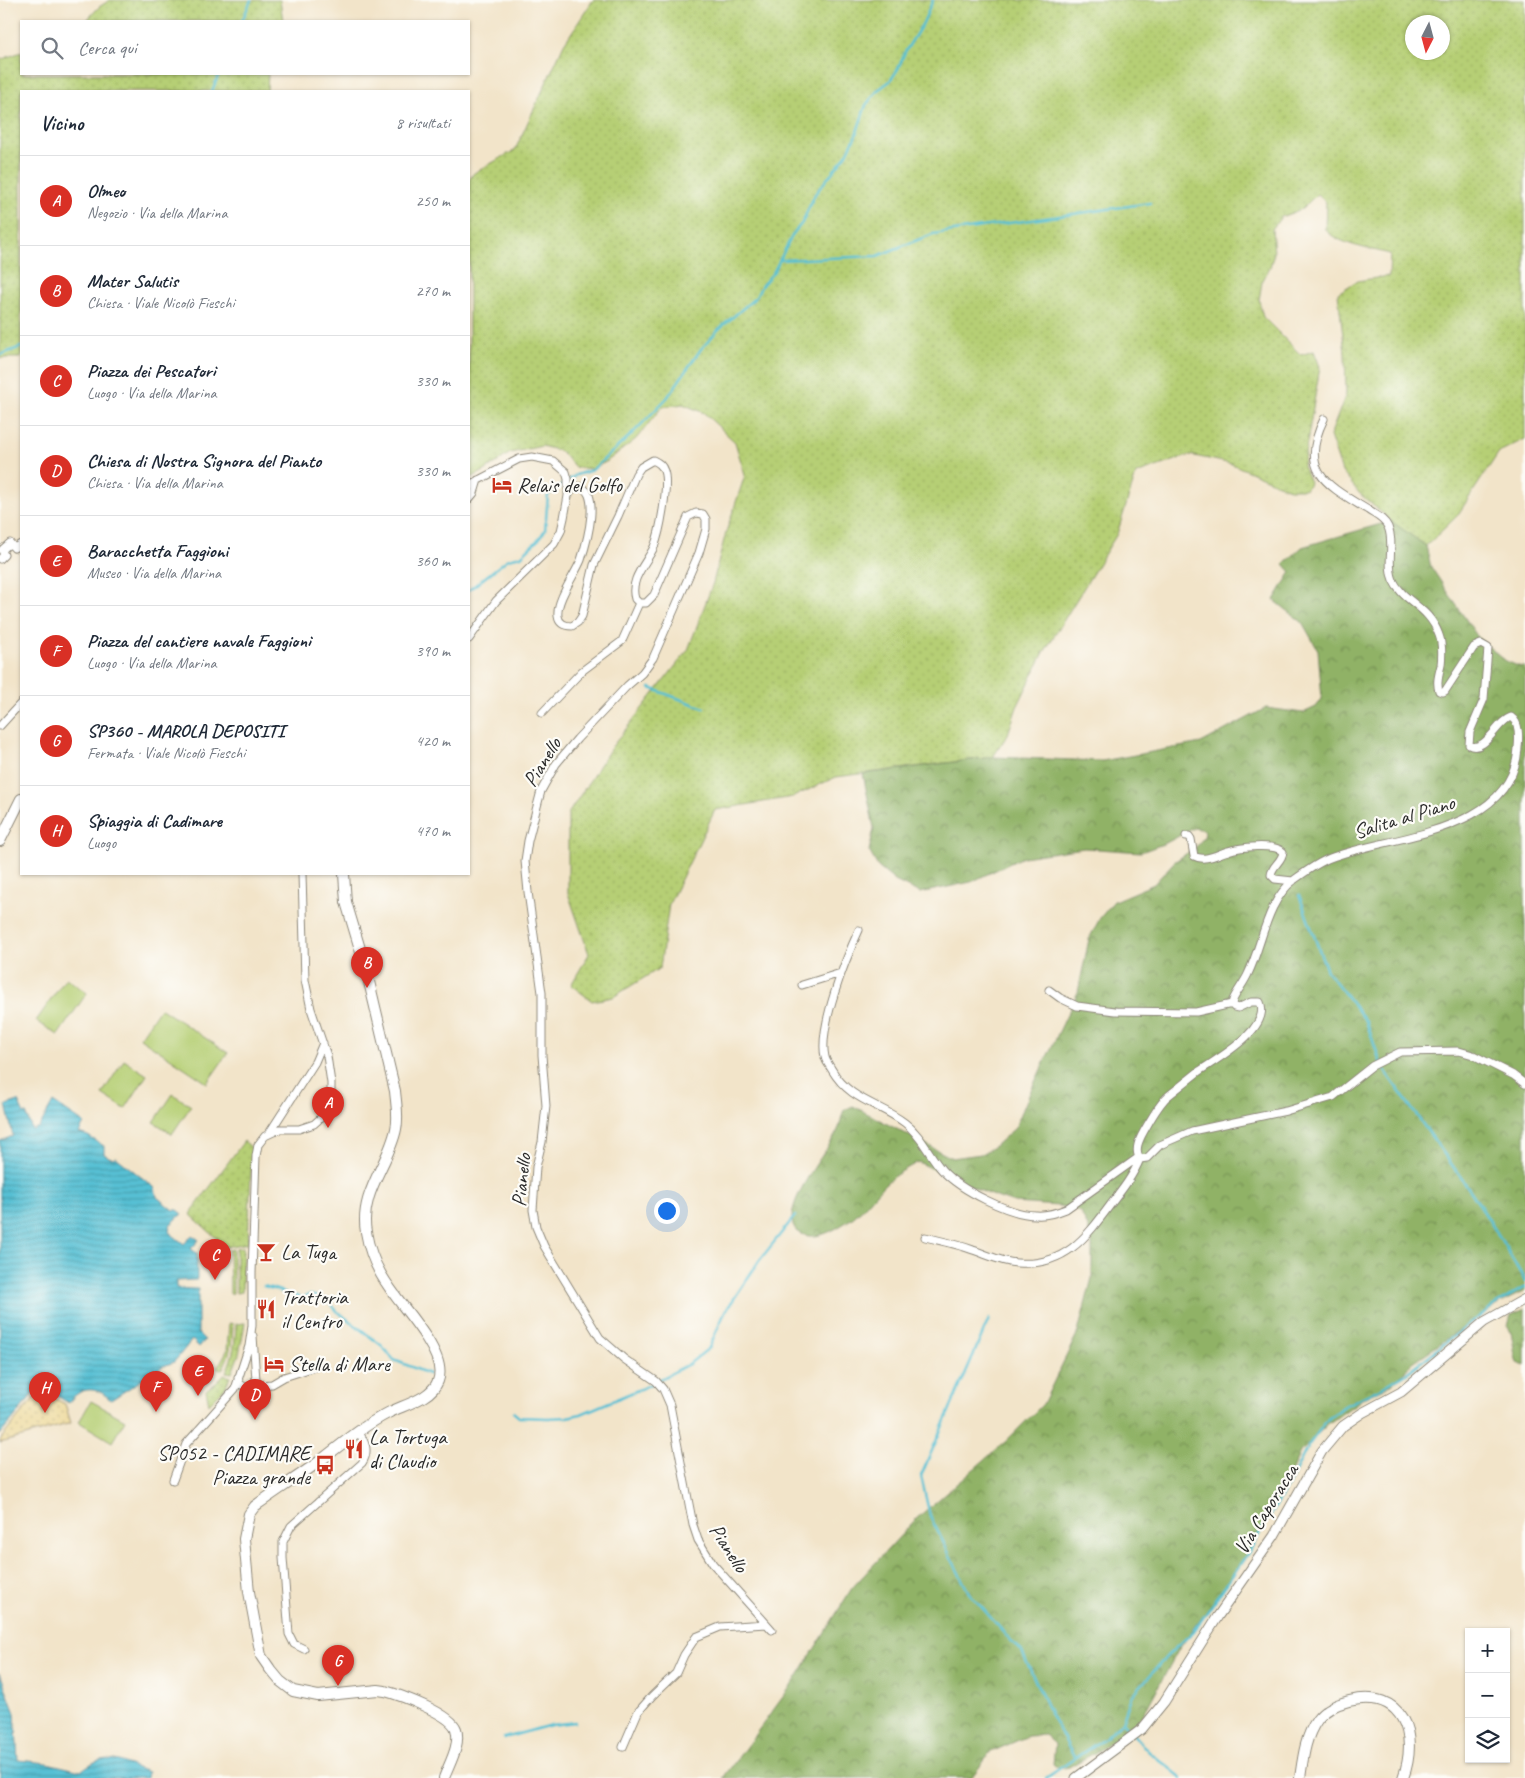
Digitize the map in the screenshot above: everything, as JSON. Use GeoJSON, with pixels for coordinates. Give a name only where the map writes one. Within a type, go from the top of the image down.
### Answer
{"type":"FeatureCollection","features":[{"type":"Feature","properties":{"kind":"main road"},"geometry":{"type":"LineString","coordinates":[[0,841],[20,801]]}},
{"type":"Feature","properties":{"kind":"main road"},"geometry":{"type":"LineString","coordinates":[[344,875],[346,902],[366,969],[395,1091],[397,1110],[397,1128],[392,1145],[370,1189],[364,1217],[365,1230],[371,1254],[388,1288],[428,1340],[438,1360],[439,1380],[429,1392],[389,1412],[358,1431],[320,1461],[254,1506],[249,1514],[244,1539],[249,1592],[261,1656],[280,1681],[293,1691],[318,1696],[378,1690],[385,1691],[443,1715],[456,1729],[457,1741],[444,1778]]}},
{"type":"Feature","properties":{"kind":"main road"},"geometry":{"type":"LineString","coordinates":[[1300,1778],[1304,1751],[1312,1728],[1318,1718],[1336,1705],[1357,1699],[1367,1699],[1388,1704],[1401,1716],[1405,1723],[1410,1738],[1410,1748],[1403,1778]]}},
{"type":"Feature","properties":{"kind":"street","name":"Salita al Piano"},"geometry":{"type":"LineString","coordinates":[[1232,1004],[1251,966],[1279,897],[1292,881],[1329,858],[1431,831],[1480,811],[1503,791],[1511,778],[1516,764],[1518,746],[1517,724],[1511,717],[1505,719],[1488,739],[1479,746],[1473,747],[1469,745],[1470,732],[1484,699],[1488,648],[1482,644],[1474,647],[1445,690],[1443,692],[1439,691],[1438,680],[1441,664],[1440,636],[1433,621],[1426,612],[1398,589],[1392,578],[1388,526],[1383,519],[1353,503],[1322,478],[1315,465],[1314,444],[1324,420]]}},
{"type":"Feature","properties":{"kind":"street"},"geometry":{"type":"LineString","coordinates":[[470,484],[519,459],[532,457],[553,461],[566,472],[568,479],[568,496],[561,531],[554,544],[496,601],[470,638]]}},
{"type":"Feature","properties":{"kind":"street"},"geometry":{"type":"LineString","coordinates":[[542,713],[582,671],[622,641],[639,603],[635,599],[633,584],[654,545],[665,491],[663,468],[653,460],[648,462],[636,474],[594,565],[582,616],[572,626],[566,626],[560,622],[558,617],[559,608],[581,560],[592,514],[591,500],[584,489],[575,486],[568,496]]}},
{"type":"Feature","properties":{"kind":"street"},"geometry":{"type":"LineString","coordinates":[[470,498],[478,480]]}},
{"type":"Feature","properties":{"kind":"street","name":"Pianello"},"geometry":{"type":"LineString","coordinates":[[623,1747],[638,1712],[676,1673],[696,1637],[720,1627],[769,1627],[713,1564],[698,1540],[691,1516],[670,1405],[663,1389],[656,1381],[624,1360],[600,1338],[544,1246],[536,1227],[533,1210],[536,1167],[542,1142],[546,1106],[542,1055],[542,993],[528,884],[526,861],[528,841],[541,791],[556,764],[627,686],[642,673],[652,658],[700,553],[706,529],[706,519],[703,514],[696,513],[688,517],[654,595],[646,603],[639,603]]}},
{"type":"Feature","properties":{"kind":"street"},"geometry":{"type":"LineString","coordinates":[[0,559],[4,555],[2,550],[10,543],[14,548],[20,545]]}},
{"type":"Feature","properties":{"kind":"street"},"geometry":{"type":"LineString","coordinates":[[0,726],[20,705]]}},
{"type":"Feature","properties":{"kind":"street"},"geometry":{"type":"LineString","coordinates":[[1186,836],[1192,838],[1192,853],[1201,859],[1230,850],[1244,848],[1269,847],[1281,849],[1283,852],[1282,857],[1273,868],[1271,875],[1278,879],[1292,881]]}},
{"type":"Feature","properties":{"kind":"street"},"geometry":{"type":"LineString","coordinates":[[270,1132],[280,1129],[299,1129],[314,1124],[324,1115],[331,1101],[331,1083],[323,1042],[311,1009],[305,980],[302,875]]}},
{"type":"Feature","properties":{"kind":"street"},"geometry":{"type":"LineString","coordinates":[[859,930],[830,1006],[824,1046],[825,1059],[836,1077],[848,1090],[904,1123],[918,1136],[951,1179],[1000,1206],[1027,1214],[1055,1213],[1066,1209],[1139,1158],[1147,1158],[1160,1145],[1192,1132],[1286,1111],[1333,1097],[1372,1066],[1400,1052],[1459,1051],[1473,1055],[1498,1067],[1525,1084]]}},
{"type":"Feature","properties":{"kind":"street"},"geometry":{"type":"LineString","coordinates":[[802,985],[841,973]]}},
{"type":"Feature","properties":{"kind":"street"},"geometry":{"type":"LineString","coordinates":[[925,1237],[1016,1263],[1049,1261],[1067,1252],[1089,1234],[1126,1184],[1139,1158],[1137,1148],[1140,1140],[1155,1111],[1166,1098],[1244,1040],[1261,1016],[1262,1006],[1260,1002],[1251,1002],[1238,1008],[1232,1004],[1196,1012],[1115,1011],[1077,1006],[1049,990]]}},
{"type":"Feature","properties":{"kind":"street"},"geometry":{"type":"LineString","coordinates":[[238,1378],[240,1384],[245,1388],[251,1388],[256,1380],[252,1326],[252,1273],[256,1156],[261,1140],[270,1132],[315,1062],[323,1042]]}},
{"type":"Feature","properties":{"kind":"street","name":"Via Caporacca"},"geometry":{"type":"LineString","coordinates":[[1076,1778],[1142,1729],[1164,1702],[1218,1616],[1274,1536],[1322,1451],[1343,1426],[1362,1413],[1401,1392],[1484,1322],[1525,1299]]}},
{"type":"Feature","properties":{"kind":"street"},"geometry":{"type":"LineString","coordinates":[[173,1480],[186,1444],[235,1389],[249,1346],[252,1326]]}},
{"type":"Feature","properties":{"kind":"street"},"geometry":{"type":"LineString","coordinates":[[256,1380],[259,1384],[272,1384],[284,1377],[321,1365]]}},
{"type":"Feature","properties":{"kind":"street"},"geometry":{"type":"LineString","coordinates":[[304,1649],[294,1644],[289,1634],[282,1558],[283,1542],[291,1526],[362,1463],[366,1457],[367,1448],[358,1431]]}},
{"type":"Feature","properties":{"kind":"green space"},"geometry":{"type":"Polygon","coordinates":[[[110,0],[280,0],[283,20],[87,20],[99,7],[110,0]]]}},
{"type":"Feature","properties":{"kind":"green space"},"geometry":{"type":"Polygon","coordinates":[[[593,0],[1525,0],[1525,439],[1499,452],[1457,516],[1426,546],[1391,521],[1360,494],[1342,472],[1330,436],[1346,394],[1345,353],[1338,293],[1357,281],[1389,276],[1390,254],[1347,243],[1325,230],[1326,202],[1317,194],[1302,209],[1281,217],[1272,229],[1274,253],[1270,267],[1262,282],[1259,300],[1263,317],[1301,355],[1314,351],[1320,367],[1303,466],[1310,482],[1309,485],[1305,489],[1289,489],[1232,464],[1190,455],[1136,474],[1117,534],[1043,654],[1017,707],[1008,734],[993,757],[836,777],[793,797],[715,810],[669,904],[660,968],[613,997],[592,1001],[571,985],[589,954],[568,893],[568,814],[611,748],[688,650],[713,583],[726,532],[745,475],[735,442],[704,413],[683,404],[662,407],[636,439],[606,462],[591,469],[575,467],[560,451],[542,446],[510,453],[470,478],[470,179],[474,173],[515,150],[564,44],[593,0]]]}},
{"type":"Feature","properties":{"kind":"green space"},"geometry":{"type":"Polygon","coordinates":[[[20,52],[20,75],[268,75],[267,90],[20,90],[20,358],[0,358],[0,60],[20,52]]]}},
{"type":"Feature","properties":{"kind":"green space"},"geometry":{"type":"Polygon","coordinates":[[[1391,521],[1426,546],[1431,567],[1479,639],[1506,661],[1525,667],[1525,1291],[1500,1303],[1413,1362],[1393,1384],[1365,1397],[1329,1423],[1300,1452],[1278,1502],[1244,1560],[1179,1649],[1142,1717],[1119,1737],[1098,1751],[1069,1767],[1059,1769],[1053,1764],[1055,1744],[1045,1735],[1028,1736],[991,1752],[971,1778],[723,1778],[794,1682],[852,1588],[916,1519],[1005,1442],[1043,1404],[1078,1332],[1092,1278],[1092,1243],[1087,1225],[1080,1212],[1072,1208],[1014,1203],[988,1194],[918,1162],[897,1174],[882,1187],[859,1213],[848,1221],[826,1233],[808,1236],[802,1234],[794,1226],[792,1214],[804,1184],[837,1132],[844,1110],[853,1106],[952,1158],[981,1154],[995,1146],[1015,1128],[1078,992],[1089,939],[1100,918],[1114,901],[1154,884],[1174,862],[1196,847],[1204,837],[1205,832],[1194,828],[1166,843],[1141,852],[1084,848],[1023,857],[971,882],[920,893],[895,881],[878,867],[869,851],[874,828],[863,774],[993,757],[1102,761],[1201,743],[1266,708],[1303,713],[1316,707],[1322,699],[1318,650],[1302,622],[1274,600],[1291,572],[1284,564],[1302,547],[1391,521]]]}},
{"type":"Feature","properties":{"kind":"green space"},"geometry":{"type":"Polygon","coordinates":[[[66,978],[87,993],[58,1035],[36,1021],[66,978]]]}},
{"type":"Feature","properties":{"kind":"green space"},"geometry":{"type":"Polygon","coordinates":[[[160,1008],[228,1053],[207,1083],[140,1038],[160,1008]]]}},
{"type":"Feature","properties":{"kind":"green space"},"geometry":{"type":"Polygon","coordinates":[[[124,1060],[147,1075],[125,1109],[102,1094],[124,1060]]]}},
{"type":"Feature","properties":{"kind":"green space"},"geometry":{"type":"Polygon","coordinates":[[[173,1094],[191,1106],[172,1134],[154,1122],[173,1094]]]}},
{"type":"Feature","properties":{"kind":"green space"},"geometry":{"type":"Polygon","coordinates":[[[244,1141],[252,1148],[248,1243],[226,1247],[190,1214],[244,1141]]]}},
{"type":"Feature","properties":{"kind":"green space"},"geometry":{"type":"Polygon","coordinates":[[[243,1247],[242,1292],[236,1293],[236,1248],[243,1247]]]}},
{"type":"Feature","properties":{"kind":"green space"},"geometry":{"type":"Polygon","coordinates":[[[233,1249],[233,1293],[230,1294],[229,1250],[233,1249]]]}},
{"type":"Feature","properties":{"kind":"green space"},"geometry":{"type":"Polygon","coordinates":[[[1525,1309],[1525,1366],[1517,1363],[1508,1326],[1511,1315],[1525,1309]]]}},
{"type":"Feature","properties":{"kind":"green space"},"geometry":{"type":"Polygon","coordinates":[[[229,1323],[233,1324],[231,1342],[222,1370],[217,1368],[227,1351],[229,1323]]]}},
{"type":"Feature","properties":{"kind":"green space"},"geometry":{"type":"Polygon","coordinates":[[[245,1323],[239,1354],[232,1373],[226,1372],[234,1348],[236,1324],[245,1323]]]}},
{"type":"Feature","properties":{"kind":"green space"},"geometry":{"type":"Polygon","coordinates":[[[224,1374],[230,1377],[225,1388],[209,1404],[206,1390],[224,1374]]]}},
{"type":"Feature","properties":{"kind":"green space"},"geometry":{"type":"Polygon","coordinates":[[[91,1401],[125,1420],[112,1442],[79,1422],[91,1401]]]}},
{"type":"Feature","properties":{"kind":"sand"},"geometry":{"type":"Polygon","coordinates":[[[38,1393],[44,1393],[65,1404],[71,1423],[0,1443],[0,1440],[38,1393]]]}},
{"type":"Feature","properties":{"kind":"water"},"geometry":{"type":"Polygon","coordinates":[[[18,1101],[24,1114],[26,1113],[32,1130],[39,1127],[53,1102],[84,1123],[79,1133],[104,1146],[104,1154],[111,1158],[116,1157],[155,1188],[157,1197],[173,1210],[177,1210],[182,1214],[170,1225],[169,1232],[184,1244],[192,1235],[199,1240],[191,1249],[197,1253],[197,1280],[176,1281],[176,1288],[198,1289],[198,1333],[205,1340],[199,1347],[192,1340],[174,1362],[163,1366],[111,1400],[99,1392],[88,1390],[77,1394],[69,1403],[49,1392],[36,1390],[0,1435],[0,1141],[13,1136],[6,1105],[18,1101]]]}},
{"type":"Feature","properties":{"kind":"water"},"geometry":{"type":"Polygon","coordinates":[[[0,1673],[15,1713],[18,1760],[47,1763],[81,1771],[98,1761],[114,1760],[148,1772],[147,1778],[0,1778],[0,1673]]]}},
{"type":"Feature","properties":{"kind":"waterway"},"geometry":{"type":"LineString","coordinates":[[242,20],[251,0]]}},
{"type":"Feature","properties":{"kind":"waterway"},"geometry":{"type":"LineString","coordinates":[[470,589],[508,559],[521,556],[539,539],[545,530],[548,495],[576,475],[592,470],[631,435],[667,398],[701,349],[719,329],[756,297],[762,285],[773,273],[793,234],[802,223],[815,194],[847,154],[856,135],[866,105],[878,90],[890,81],[898,69],[933,0]]}},
{"type":"Feature","properties":{"kind":"waterway"},"geometry":{"type":"LineString","coordinates":[[212,90],[219,75]]}},
{"type":"Feature","properties":{"kind":"waterway"},"geometry":{"type":"LineString","coordinates":[[779,260],[877,256],[933,234],[1150,203]]}},
{"type":"Feature","properties":{"kind":"waterway"},"geometry":{"type":"LineString","coordinates":[[0,355],[20,347]]}},
{"type":"Feature","properties":{"kind":"waterway"},"geometry":{"type":"LineString","coordinates":[[650,688],[704,708]]}},
{"type":"Feature","properties":{"kind":"waterway"},"geometry":{"type":"LineString","coordinates":[[1299,895],[1327,971],[1366,1021],[1382,1067],[1472,1193],[1525,1281]]}},
{"type":"Feature","properties":{"kind":"waterway"},"geometry":{"type":"LineString","coordinates":[[513,1412],[519,1417],[548,1418],[581,1414],[645,1387],[689,1364],[709,1348],[725,1312],[759,1261],[795,1216]]}},
{"type":"Feature","properties":{"kind":"waterway"},"geometry":{"type":"LineString","coordinates":[[264,1286],[302,1298],[309,1295],[327,1300],[338,1312],[381,1345],[394,1360],[429,1374]]}},
{"type":"Feature","properties":{"kind":"waterway"},"geometry":{"type":"LineString","coordinates":[[1046,1778],[1106,1737],[1122,1722],[1131,1697],[1167,1656],[1194,1631],[1250,1550],[1291,1480],[1308,1446],[1328,1419],[1342,1407],[1385,1386],[1408,1372],[1493,1306],[1525,1287]]}},
{"type":"Feature","properties":{"kind":"waterway"},"geometry":{"type":"LineString","coordinates":[[989,1319],[921,1476],[930,1516],[969,1593],[1023,1654],[1050,1713],[1074,1757]]}},
{"type":"Feature","properties":{"kind":"waterway"},"geometry":{"type":"LineString","coordinates":[[504,1738],[551,1725],[575,1722]]}},
{"type":"Feature","properties":{"kind":"waterway"},"geometry":{"type":"LineString","coordinates":[[1122,1722],[1148,1751],[1182,1778]]}},
{"type":"Feature","properties":{"kind":"place","name":"Relais del Golfo"},"geometry":{"type":"Point","coordinates":[502,485]}},
{"type":"Feature","properties":{"kind":"place","name":"Mater Salutis"},"geometry":{"type":"Point","coordinates":[367,988]}},
{"type":"Feature","properties":{"kind":"place","name":"Olmeo"},"geometry":{"type":"Point","coordinates":[328,1128]}},
{"type":"Feature","properties":{"kind":"place","name":"La Tuga"},"geometry":{"type":"Point","coordinates":[266,1252]}},
{"type":"Feature","properties":{"kind":"place","name":"Piazza dei Pescatori"},"geometry":{"type":"Point","coordinates":[215,1280]}},
{"type":"Feature","properties":{"kind":"place","name":"Trattoria il Centro"},"geometry":{"type":"Point","coordinates":[266,1309]}},
{"type":"Feature","properties":{"kind":"place","name":"Stella di Mare"},"geometry":{"type":"Point","coordinates":[274,1364]}},
{"type":"Feature","properties":{"kind":"place","name":"Baracchetta Faggioni"},"geometry":{"type":"Point","coordinates":[198,1396]}},
{"type":"Feature","properties":{"kind":"place","name":"Piazza del cantiere navale Faggioni"},"geometry":{"type":"Point","coordinates":[156,1412]}},
{"type":"Feature","properties":{"kind":"place","name":"Spiaggia di Cadimare"},"geometry":{"type":"Point","coordinates":[45,1413]}},
{"type":"Feature","properties":{"kind":"place","name":"Chiesa di Nostra Signora del Pianto"},"geometry":{"type":"Point","coordinates":[255,1420]}},
{"type":"Feature","properties":{"kind":"place","name":"La Tortuga di Claudio"},"geometry":{"type":"Point","coordinates":[354,1449]}},
{"type":"Feature","properties":{"kind":"place","name":"SP052 - CADIMARE Piazza grande"},"geometry":{"type":"Point","coordinates":[325,1465]}},
{"type":"Feature","properties":{"kind":"place","name":"SP360 - MAROLA DEPOSITI"},"geometry":{"type":"Point","coordinates":[338,1686]}}]}
